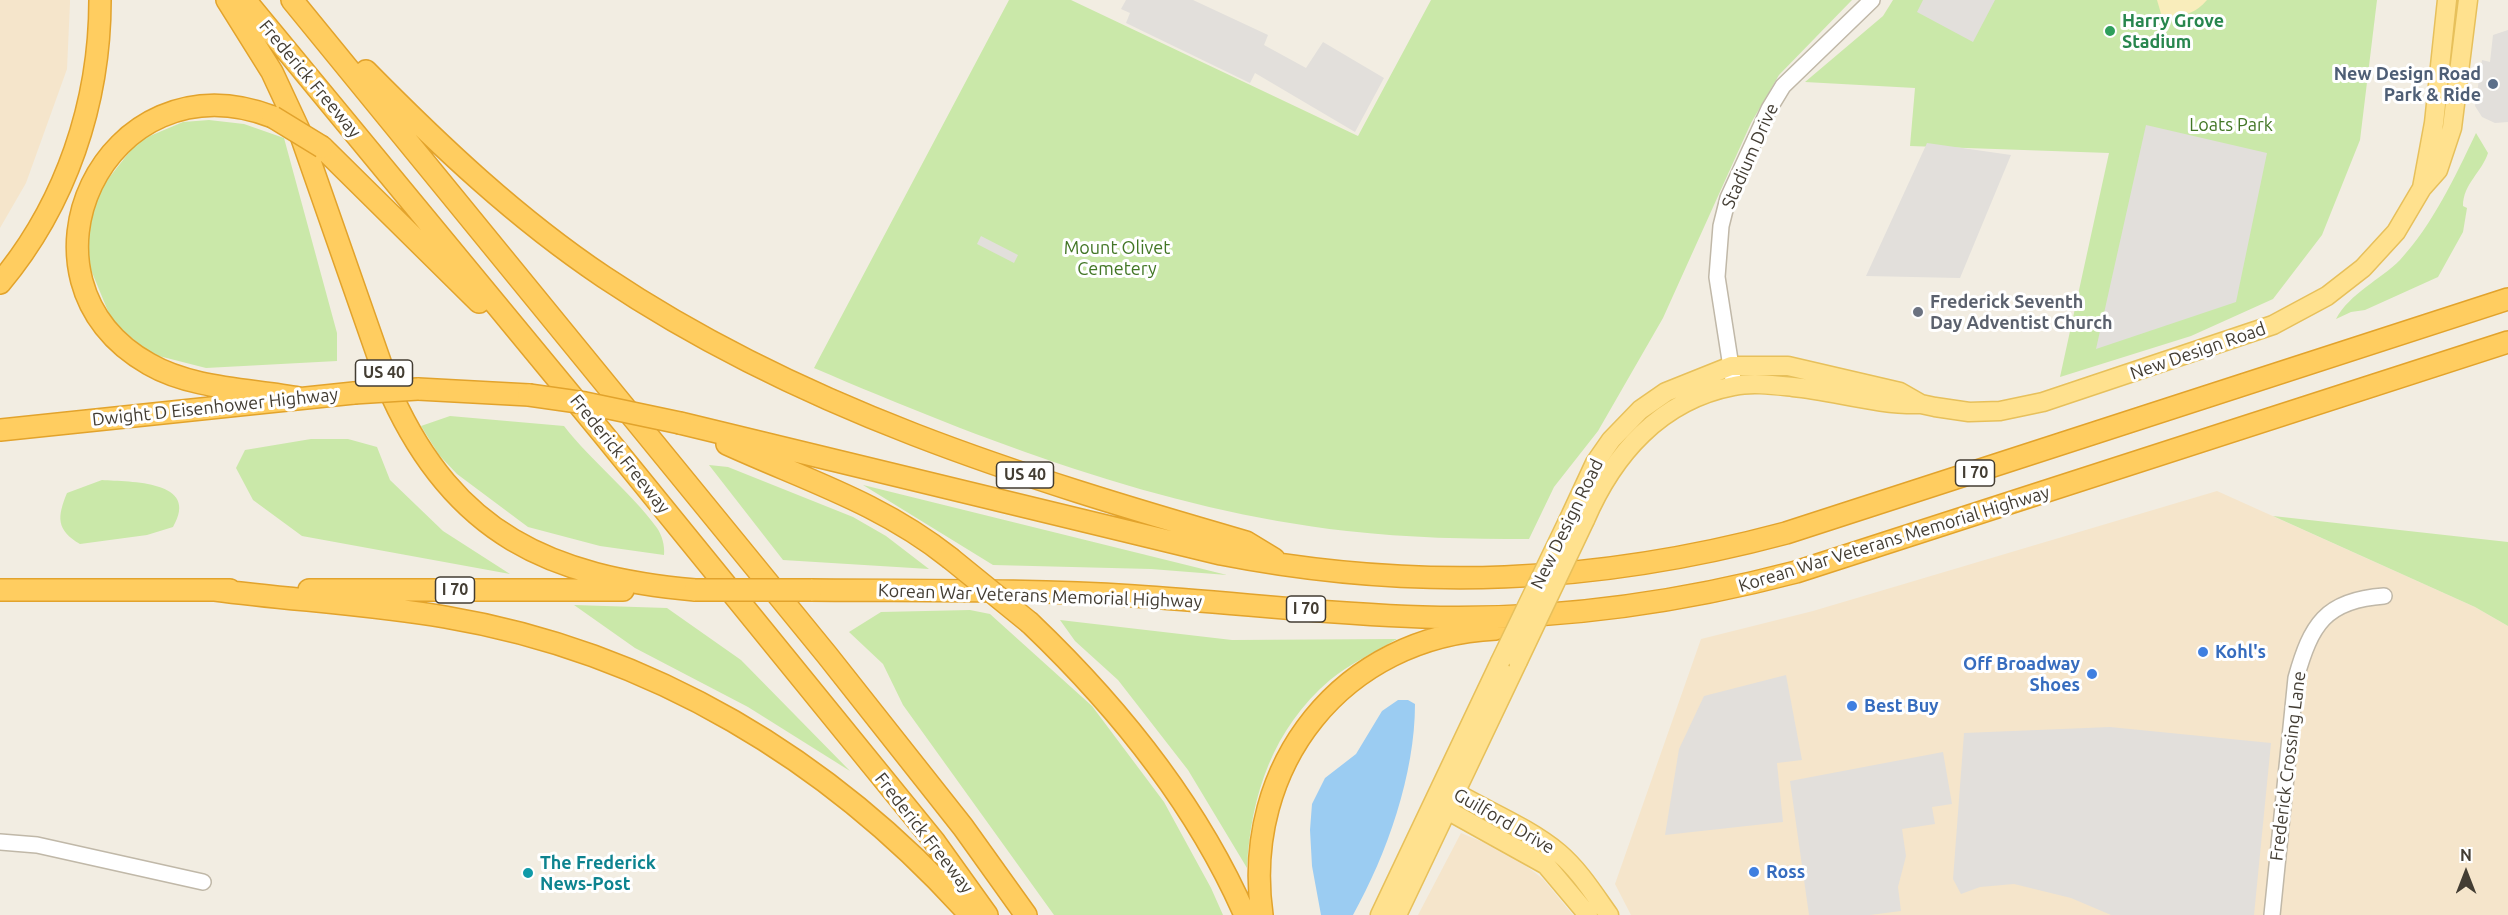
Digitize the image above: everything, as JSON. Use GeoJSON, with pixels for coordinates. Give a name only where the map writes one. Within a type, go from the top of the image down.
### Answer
{"type":"FeatureCollection","features":[{"type":"Feature","properties":{"kind":"highway"},"geometry":{"type":"LineString","coordinates":[[0,283],[30,243],[68,171],[80,136],[95,74],[100,0]]}},
{"type":"Feature","properties":{"kind":"highway","name":"US 40"},"geometry":{"type":"LineString","coordinates":[[227,0],[272,72],[299,130],[392,396],[406,428],[438,475],[483,519],[533,552],[589,573],[623,582],[695,590]]}},
{"type":"Feature","properties":{"kind":"highway","name":"Frederick Freeway"},"geometry":{"type":"LineString","coordinates":[[245,0],[603,434],[934,841],[987,915]]}},
{"type":"Feature","properties":{"kind":"highway","name":"US 40"},"geometry":{"type":"LineString","coordinates":[[294,0],[428,134],[509,206],[604,277],[695,332],[776,375],[859,414],[934,444],[1011,471],[1246,542],[1287,567]]}},
{"type":"Feature","properties":{"kind":"highway","name":"Frederick Freeway"},"geometry":{"type":"LineString","coordinates":[[294,0],[827,654],[963,827],[1026,915]]}},
{"type":"Feature","properties":{"kind":"highway"},"geometry":{"type":"LineString","coordinates":[[299,398],[177,376],[138,358],[117,340],[92,306],[82,279],[77,251],[80,216],[91,182],[111,153],[137,129],[162,116],[203,105],[232,106],[273,117],[322,147],[534,358],[603,434]]}},
{"type":"Feature","properties":{"kind":"highway","name":"Korean War Veterans Memorial Highway"},"geometry":{"type":"LineString","coordinates":[[680,423],[1221,554],[1287,567],[1427,579],[1475,579],[1611,569],[1730,548],[1847,514],[2508,300]]}},
{"type":"Feature","properties":{"kind":"highway","name":"Korean War Veterans Memorial Highway"},"geometry":{"type":"LineString","coordinates":[[215,590],[1039,592],[1202,600],[1355,614],[1495,617],[1614,609],[1685,598],[1796,572],[2508,342]]}},
{"type":"Feature","properties":{"kind":"highway","name":"Dwight D Eisenhower Highway"},"geometry":{"type":"LineString","coordinates":[[0,430],[299,398],[418,389],[529,395],[585,403],[680,423]]}},
{"type":"Feature","properties":{"kind":"highway"},"geometry":{"type":"LineString","coordinates":[[680,423],[880,510],[917,532],[1030,623],[1092,685],[1147,752],[1198,828],[1245,915]]}},
{"type":"Feature","properties":{"kind":"highway"},"geometry":{"type":"LineString","coordinates":[[1262,915],[1259,864],[1261,839],[1266,810],[1276,781],[1299,739],[1324,707],[1373,666],[1400,652],[1454,634],[1555,627],[1615,618],[1686,604],[1796,572]]}},
{"type":"Feature","properties":{"kind":"highway","name":"I 70"},"geometry":{"type":"LineString","coordinates":[[0,590],[215,590]]}},
{"type":"Feature","properties":{"kind":"highway"},"geometry":{"type":"LineString","coordinates":[[215,590],[445,617],[546,641],[644,676],[691,698],[799,761],[888,832],[970,915]]}},
{"type":"Feature","properties":{"kind":"main road","name":"New Design Road"},"geometry":{"type":"LineString","coordinates":[[2422,188],[2434,123],[2447,0]]}},
{"type":"Feature","properties":{"kind":"main road","name":"New Design Road"},"geometry":{"type":"LineString","coordinates":[[1397,915],[1441,806],[1577,520],[1612,467],[1645,430],[1685,403],[1734,386],[1794,387],[1897,404],[1921,404],[1969,412],[2026,407],[2273,325],[2327,296],[2363,268],[2396,232],[2422,188],[2438,170],[2452,128],[2468,0]]}},
{"type":"Feature","properties":{"kind":"main road","name":"New Design Road"},"geometry":{"type":"LineString","coordinates":[[1577,520],[1595,463],[1611,440],[1640,410],[1666,392],[1731,366],[1788,366],[1825,373],[1900,392],[1921,404]]}},
{"type":"Feature","properties":{"kind":"main road","name":"Guilford Drive"},"geometry":{"type":"LineString","coordinates":[[1449,789],[1510,821],[1561,854],[1589,886],[1607,914]]}},
{"type":"Feature","properties":{"kind":"main road","name":"New Design Road"},"geometry":{"type":"LineString","coordinates":[[1380,915],[1441,806]]}},
{"type":"Feature","properties":{"kind":"main road","name":"Guilford Drive"},"geometry":{"type":"LineString","coordinates":[[1441,806],[1546,865],[1562,881],[1588,915]]}},
{"type":"Feature","properties":{"kind":"street","name":"Stadium Drive"},"geometry":{"type":"LineString","coordinates":[[1734,386],[1717,277],[1721,226],[1731,189],[1769,109],[1783,86],[1872,0]]}},
{"type":"Feature","properties":{"kind":"street","name":"Frederick Crossing Lane"},"geometry":{"type":"LineString","coordinates":[[2272,915],[2296,678],[2307,640],[2320,622],[2340,605],[2364,597],[2384,596]]}},
{"type":"Feature","properties":{"kind":"street"},"geometry":{"type":"LineString","coordinates":[[0,842],[38,846],[203,882]]}},
{"type":"Feature","properties":{"kind":"shaded area"},"geometry":{"type":"Polygon","coordinates":[[[0,0],[70,0],[70,3],[67,69],[26,183],[0,228],[0,0]]]}},
{"type":"Feature","properties":{"kind":"shaded area"},"geometry":{"type":"Polygon","coordinates":[[[1126,0],[1193,0],[1268,35],[1264,45],[1306,68],[1323,42],[1384,78],[1355,132],[1255,73],[1250,83],[1126,23],[1130,13],[1121,9],[1126,0]]]}},
{"type":"Feature","properties":{"kind":"shaded area"},"geometry":{"type":"Polygon","coordinates":[[[1923,0],[1995,0],[1973,42],[1917,12],[1923,0]]]}},
{"type":"Feature","properties":{"kind":"shaded area","name":"New Design Road Park & Ride"},"geometry":{"type":"Polygon","coordinates":[[[2508,30],[2508,122],[2495,123],[2482,117],[2475,106],[2482,60],[2490,62],[2493,35],[2508,30]]]}},
{"type":"Feature","properties":{"kind":"shaded area"},"geometry":{"type":"Polygon","coordinates":[[[2146,125],[2267,153],[2236,302],[2096,349],[2146,125]]]}},
{"type":"Feature","properties":{"kind":"shaded area"},"geometry":{"type":"Polygon","coordinates":[[[1927,143],[2011,155],[1960,278],[1866,276],[1927,143]]]}},
{"type":"Feature","properties":{"kind":"shaded area"},"geometry":{"type":"Polygon","coordinates":[[[981,236],[1018,255],[1014,263],[977,244],[981,236]]]}},
{"type":"Feature","properties":{"kind":"shaded area"},"geometry":{"type":"Polygon","coordinates":[[[2217,491],[2475,607],[2508,626],[2508,915],[1631,915],[1615,884],[1701,639],[1813,611],[2217,491]]]}},
{"type":"Feature","properties":{"kind":"shaded area"},"geometry":{"type":"Polygon","coordinates":[[[1786,675],[1802,760],[1777,763],[1783,822],[1665,835],[1679,749],[1704,696],[1786,675]]]}},
{"type":"Feature","properties":{"kind":"shaded area"},"geometry":{"type":"Polygon","coordinates":[[[2110,727],[2271,743],[2254,915],[2111,915],[2071,898],[2014,884],[1980,887],[1961,894],[1953,879],[1964,733],[2110,727]]]}},
{"type":"Feature","properties":{"kind":"shaded area"},"geometry":{"type":"Polygon","coordinates":[[[1943,752],[1952,804],[1932,807],[1935,824],[1902,829],[1906,856],[1898,887],[1901,911],[1870,915],[1809,915],[1790,781],[1943,752]]]}},
{"type":"Feature","properties":{"kind":"shaded area"},"geometry":{"type":"Polygon","coordinates":[[[1461,833],[1502,850],[1521,862],[1543,879],[1573,915],[1418,915],[1461,833]]]}},
{"type":"Feature","properties":{"kind":"green space","name":"Mount Olivet Cemetery"},"geometry":{"type":"Polygon","coordinates":[[[1009,0],[1071,0],[1358,136],[1431,0],[1852,0],[1779,75],[1751,123],[1663,318],[1598,431],[1554,487],[1529,539],[1438,538],[1347,531],[1278,521],[1209,507],[1075,469],[1009,446],[814,368],[1009,0]]]}},
{"type":"Feature","properties":{"kind":"green space","name":"Loats Park"},"geometry":{"type":"Polygon","coordinates":[[[1893,0],[2377,0],[2360,140],[2322,235],[2273,299],[2191,336],[2060,377],[2109,153],[1910,146],[1915,88],[1805,82],[1883,16],[1893,0]]]}},
{"type":"Feature","properties":{"kind":"green space"},"geometry":{"type":"Polygon","coordinates":[[[209,120],[244,124],[284,138],[337,333],[337,361],[206,368],[151,354],[112,321],[89,265],[89,224],[101,188],[138,141],[183,122],[209,120]]]}},
{"type":"Feature","properties":{"kind":"green space"},"geometry":{"type":"Polygon","coordinates":[[[2476,133],[2488,153],[2466,191],[2463,206],[2467,208],[2463,232],[2438,277],[2365,310],[2351,312],[2336,319],[2349,302],[2400,260],[2412,246],[2442,200],[2476,133]]]}},
{"type":"Feature","properties":{"kind":"green space"},"geometry":{"type":"Polygon","coordinates":[[[450,416],[564,426],[647,515],[663,541],[664,555],[600,546],[528,527],[457,474],[439,455],[421,426],[450,416]]]}},
{"type":"Feature","properties":{"kind":"green space"},"geometry":{"type":"Polygon","coordinates":[[[311,439],[348,439],[377,447],[390,480],[443,531],[510,574],[302,536],[253,500],[236,468],[245,450],[311,439]]]}},
{"type":"Feature","properties":{"kind":"green space"},"geometry":{"type":"Polygon","coordinates":[[[709,465],[728,467],[853,517],[886,536],[929,569],[783,560],[709,465]]]}},
{"type":"Feature","properties":{"kind":"green space"},"geometry":{"type":"Polygon","coordinates":[[[102,480],[144,483],[170,492],[178,500],[179,512],[173,527],[147,535],[80,544],[72,539],[66,534],[60,516],[67,493],[102,480]]]}},
{"type":"Feature","properties":{"kind":"green space"},"geometry":{"type":"Polygon","coordinates":[[[863,485],[1227,575],[1151,569],[993,565],[863,485]]]}},
{"type":"Feature","properties":{"kind":"green space"},"geometry":{"type":"Polygon","coordinates":[[[2273,516],[2508,542],[2508,626],[2475,607],[2273,516]]]}},
{"type":"Feature","properties":{"kind":"green space"},"geometry":{"type":"Polygon","coordinates":[[[574,605],[667,608],[741,660],[850,771],[748,707],[635,648],[574,605]]]}},
{"type":"Feature","properties":{"kind":"green space"},"geometry":{"type":"Polygon","coordinates":[[[970,610],[990,614],[1092,706],[1164,802],[1211,888],[1223,915],[1054,915],[903,705],[883,664],[849,632],[881,612],[970,610]]]}},
{"type":"Feature","properties":{"kind":"green space"},"geometry":{"type":"Polygon","coordinates":[[[1060,620],[1232,640],[1397,639],[1337,674],[1310,699],[1294,720],[1280,742],[1260,789],[1249,841],[1247,868],[1188,770],[1118,680],[1075,641],[1060,620]]]}},
{"type":"Feature","properties":{"kind":"sand"},"geometry":{"type":"Polygon","coordinates":[[[2157,0],[2207,0],[2192,12],[2181,16],[2162,17],[2157,0]]]}},
{"type":"Feature","properties":{"kind":"water"},"geometry":{"type":"Polygon","coordinates":[[[1398,700],[1408,700],[1415,704],[1414,731],[1404,785],[1388,840],[1353,915],[1321,915],[1312,866],[1310,830],[1312,804],[1325,778],[1356,754],[1382,711],[1398,700]]]}},
{"type":"Feature","properties":{"kind":"place","name":"Harry Grove Stadium"},"geometry":{"type":"Point","coordinates":[2110,31]}},
{"type":"Feature","properties":{"kind":"place","name":"New Design Road Park & Ride"},"geometry":{"type":"Point","coordinates":[2493,84]}},
{"type":"Feature","properties":{"kind":"place","name":"Frederick Seventh Day Adventist Church"},"geometry":{"type":"Point","coordinates":[1918,312]}},
{"type":"Feature","properties":{"kind":"place","name":"Kohl's"},"geometry":{"type":"Point","coordinates":[2203,652]}},
{"type":"Feature","properties":{"kind":"place","name":"Off Broadway Shoes"},"geometry":{"type":"Point","coordinates":[2092,674]}},
{"type":"Feature","properties":{"kind":"place","name":"Best Buy"},"geometry":{"type":"Point","coordinates":[1852,706]}},
{"type":"Feature","properties":{"kind":"place","name":"Ross"},"geometry":{"type":"Point","coordinates":[1754,872]}},
{"type":"Feature","properties":{"kind":"place","name":"The Frederick News-Post"},"geometry":{"type":"Point","coordinates":[528,873]}}]}
